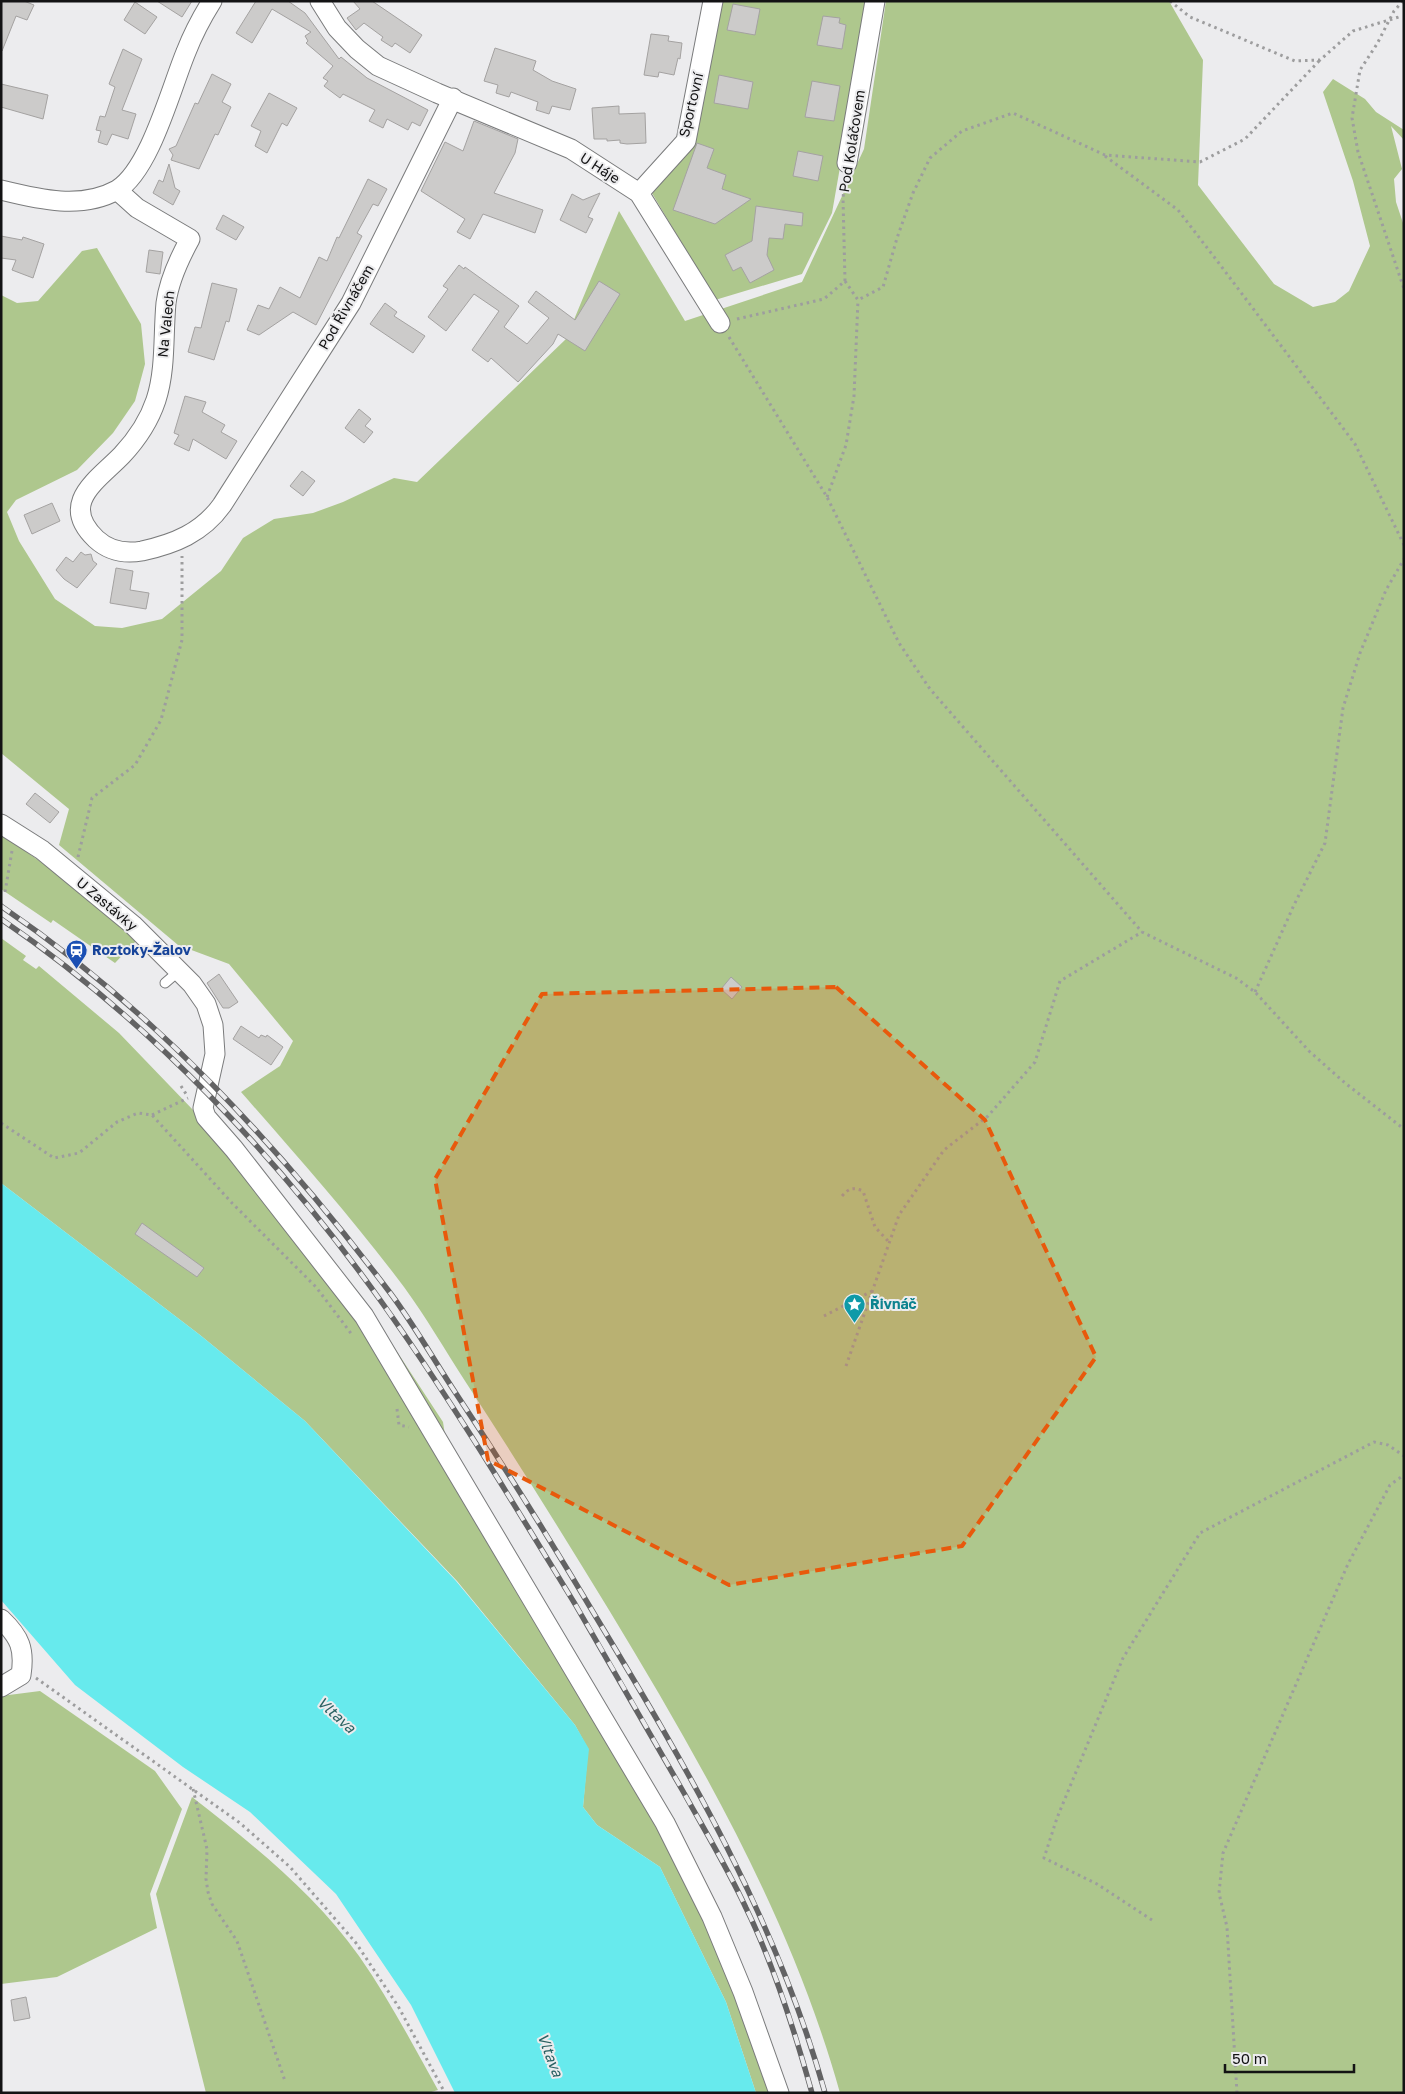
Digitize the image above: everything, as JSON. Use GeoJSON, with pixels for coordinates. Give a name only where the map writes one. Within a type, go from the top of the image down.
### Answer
{"type":"FeatureCollection","features":[{"type":"Feature","properties":{"kind":"street"},"geometry":{"type":"LineString","coordinates":[[1,190],[54,202],[76,201],[117,190],[134,175],[145,156],[186,51],[212,1]]}},
{"type":"Feature","properties":{"kind":"street","name":"U Háje"},"geometry":{"type":"LineString","coordinates":[[320,1],[337,28],[357,49],[378,66],[570,149],[639,193],[720,323]]}},
{"type":"Feature","properties":{"kind":"street","name":"Sportovní"},"geometry":{"type":"LineString","coordinates":[[639,193],[686,140],[712,1]]}},
{"type":"Feature","properties":{"kind":"street","name":"Pod Koláčovem"},"geometry":{"type":"LineString","coordinates":[[847,163],[875,1]]}},
{"type":"Feature","properties":{"kind":"street","name":"Pod Řivnáčem"},"geometry":{"type":"LineString","coordinates":[[222,505],[351,303],[453,98]]}},
{"type":"Feature","properties":{"kind":"street","name":"Na Valech"},"geometry":{"type":"LineString","coordinates":[[117,190],[137,208],[190,239],[178,262],[166,302],[163,358],[156,400],[140,432],[122,455],[94,480],[84,493],[80,512],[86,528],[97,540],[118,551],[142,551],[182,539],[204,526],[222,505]]}},
{"type":"Feature","properties":{"kind":"street","name":"U Zastávky"},"geometry":{"type":"LineString","coordinates":[[8,829],[42,850],[133,925],[172,977],[206,1004],[213,1025],[215,1054],[203,1108],[206,1117],[240,1156],[364,1316],[665,1823],[712,1917],[743,1992],[779,2093]]}},
{"type":"Feature","properties":{"kind":"street"},"geometry":{"type":"LineString","coordinates":[[1,1619],[20,1640],[22,1668],[21,1675],[1,1687]]}},
{"type":"Feature","properties":{"kind":"path"},"geometry":{"type":"LineString","coordinates":[[1170,1],[1190,17],[1295,61],[1320,60]]}},
{"type":"Feature","properties":{"kind":"path"},"geometry":{"type":"LineString","coordinates":[[1403,1],[1390,19],[1360,70],[1352,118],[1358,152],[1404,289]]}},
{"type":"Feature","properties":{"kind":"path"},"geometry":{"type":"LineString","coordinates":[[1105,155],[1200,162],[1245,139],[1320,60],[1353,31],[1402,16]]}},
{"type":"Feature","properties":{"kind":"path"},"geometry":{"type":"LineString","coordinates":[[858,300],[883,287],[897,238],[930,158],[962,131],[1013,113],[1105,155],[1178,210],[1355,444],[1404,545]]}},
{"type":"Feature","properties":{"kind":"path","name":"Pod Koláčovem"},"geometry":{"type":"LineString","coordinates":[[845,281],[843,198],[847,163]]}},
{"type":"Feature","properties":{"kind":"path"},"geometry":{"type":"LineString","coordinates":[[827,497],[846,445],[854,396],[858,300],[845,281],[824,299],[720,323],[827,497],[899,644],[930,689],[1142,932],[1236,978],[1256,992],[1310,1051],[1345,1084],[1404,1129]]}},
{"type":"Feature","properties":{"kind":"path"},"geometry":{"type":"LineString","coordinates":[[73,875],[92,798],[135,765],[161,720],[182,640],[182,539]]}},
{"type":"Feature","properties":{"kind":"path"},"geometry":{"type":"LineString","coordinates":[[1256,992],[1294,905],[1326,844],[1343,708],[1360,653],[1386,590],[1404,560]]}},
{"type":"Feature","properties":{"kind":"path"},"geometry":{"type":"LineString","coordinates":[[5,892],[8,829]]}},
{"type":"Feature","properties":{"kind":"path"},"geometry":{"type":"LineString","coordinates":[[846,1366],[899,1215],[944,1150],[988,1116],[1035,1062],[1060,980],[1142,932]]}},
{"type":"Feature","properties":{"kind":"path"},"geometry":{"type":"LineString","coordinates":[[152,1116],[188,1097]]}},
{"type":"Feature","properties":{"kind":"path"},"geometry":{"type":"LineString","coordinates":[[1,1123],[54,1158],[79,1153],[117,1122],[138,1113],[152,1116],[232,1203],[316,1287],[356,1340]]}},
{"type":"Feature","properties":{"kind":"path"},"geometry":{"type":"LineString","coordinates":[[842,1196],[848,1189],[855,1187],[863,1191],[875,1227],[889,1243]]}},
{"type":"Feature","properties":{"kind":"path"},"geometry":{"type":"LineString","coordinates":[[824,1316],[872,1291]]}},
{"type":"Feature","properties":{"kind":"path"},"geometry":{"type":"LineString","coordinates":[[397,1406],[399,1425],[412,1428],[425,1416]]}},
{"type":"Feature","properties":{"kind":"path"},"geometry":{"type":"LineString","coordinates":[[1152,1920],[1097,1884],[1044,1858],[1057,1818],[1123,1658],[1200,1533],[1374,1442],[1388,1445],[1404,1456]]}},
{"type":"Feature","properties":{"kind":"path"},"geometry":{"type":"LineString","coordinates":[[1237,2093],[1227,1927],[1219,1893],[1223,1853],[1348,1564],[1390,1485],[1404,1475]]}},
{"type":"Feature","properties":{"kind":"path"},"geometry":{"type":"LineString","coordinates":[[22,1668],[240,1823],[276,1854],[320,1898],[356,1943],[398,2006],[445,2093]]}},
{"type":"Feature","properties":{"kind":"path"},"geometry":{"type":"LineString","coordinates":[[193,1789],[207,1849],[206,1879],[208,1892],[212,1904],[237,1942],[285,2081]]}},
{"type":"Feature","properties":{"kind":"highlighted area"},"geometry":{"type":"Polygon","coordinates":[[[836,987],[985,1120],[1096,1357],[962,1546],[729,1585],[488,1460],[435,1179],[542,994],[836,987]]]}},
{"type":"Feature","properties":{"kind":"green space"},"geometry":{"type":"Polygon","coordinates":[[[719,1],[869,1],[832,213],[802,274],[715,300],[649,188],[696,130],[719,1]]]}},
{"type":"Feature","properties":{"kind":"green space"},"geometry":{"type":"Polygon","coordinates":[[[886,1],[1169,1],[1203,60],[1198,185],[1274,284],[1313,307],[1335,302],[1349,291],[1370,246],[1353,181],[1323,92],[1333,79],[1365,99],[1376,112],[1404,130],[1404,140],[1391,126],[1402,169],[1394,179],[1396,202],[1404,226],[1404,2093],[840,2093],[820,2028],[770,1904],[710,1784],[644,1668],[538,1495],[412,1298],[345,1212],[241,1092],[280,1066],[293,1041],[229,964],[178,945],[59,845],[69,809],[1,753],[1,295],[17,303],[38,301],[82,251],[97,248],[141,324],[145,364],[135,401],[113,433],[77,470],[16,500],[7,512],[19,541],[55,599],[95,626],[122,628],[162,619],[221,571],[243,538],[274,519],[313,513],[343,502],[394,478],[417,482],[566,339],[619,211],[685,321],[802,282],[864,149],[886,1]]]}},
{"type":"Feature","properties":{"kind":"green space"},"geometry":{"type":"Polygon","coordinates":[[[1,834],[68,881],[136,941],[115,963],[53,920],[51,923],[1,889],[1,834]]]}},
{"type":"Feature","properties":{"kind":"green space"},"geometry":{"type":"Polygon","coordinates":[[[1,938],[26,956],[23,960],[36,969],[39,966],[119,1033],[194,1111],[211,1121],[371,1312],[443,1422],[449,1462],[709,1920],[774,2093],[756,2093],[726,2002],[660,1867],[597,1825],[583,1807],[588,1749],[575,1725],[457,1581],[305,1421],[200,1335],[1,1183],[1,938]]]}},
{"type":"Feature","properties":{"kind":"green space"},"geometry":{"type":"Polygon","coordinates":[[[40,1691],[155,1771],[182,1809],[150,1894],[157,1928],[57,1977],[1,1984],[1,1696],[40,1691]]]}},
{"type":"Feature","properties":{"kind":"green space"},"geometry":{"type":"Polygon","coordinates":[[[192,1797],[281,1870],[341,1933],[359,1956],[380,1989],[438,2090],[428,2093],[206,2093],[156,1894],[192,1797]]]}},
{"type":"Feature","properties":{"kind":"water","name":"Vltava"},"geometry":{"type":"Polygon","coordinates":[[[1,1183],[200,1335],[305,1421],[456,1581],[575,1725],[589,1749],[583,1807],[597,1825],[660,1867],[726,2002],[756,2093],[455,2093],[411,2005],[336,1894],[250,1812],[183,1767],[75,1685],[1,1600],[1,1183]]]}},
{"type":"Feature","properties":{"kind":"building"},"geometry":{"type":"Polygon","coordinates":[[[1,1],[24,1],[34,5],[27,20],[16,16],[2,51],[1,1]]]}},
{"type":"Feature","properties":{"kind":"building"},"geometry":{"type":"Polygon","coordinates":[[[157,1],[192,1],[182,17],[157,1]]]}},
{"type":"Feature","properties":{"kind":"building"},"geometry":{"type":"Polygon","coordinates":[[[256,1],[288,1],[305,13],[339,59],[341,57],[367,78],[428,110],[420,126],[412,122],[408,130],[387,119],[383,128],[369,121],[375,110],[343,94],[340,98],[324,86],[328,81],[323,78],[333,66],[306,43],[308,41],[305,36],[311,32],[272,9],[252,43],[236,33],[256,1]]]}},
{"type":"Feature","properties":{"kind":"building"},"geometry":{"type":"Polygon","coordinates":[[[353,1],[372,1],[422,35],[410,53],[395,43],[392,47],[381,40],[383,37],[364,23],[356,30],[347,18],[360,9],[353,1]]]}},
{"type":"Feature","properties":{"kind":"building"},"geometry":{"type":"Polygon","coordinates":[[[135,2],[157,17],[145,34],[124,20],[135,2]]]}},
{"type":"Feature","properties":{"kind":"building"},"geometry":{"type":"Polygon","coordinates":[[[733,4],[760,9],[755,35],[727,30],[733,4]]]}},
{"type":"Feature","properties":{"kind":"building"},"geometry":{"type":"Polygon","coordinates":[[[823,16],[840,18],[839,23],[846,25],[842,49],[817,45],[823,16]]]}},
{"type":"Feature","properties":{"kind":"building"},"geometry":{"type":"Polygon","coordinates":[[[651,34],[669,36],[668,41],[682,43],[680,59],[678,58],[674,75],[659,72],[658,77],[644,75],[651,34]]]}},
{"type":"Feature","properties":{"kind":"building"},"geometry":{"type":"Polygon","coordinates":[[[495,48],[536,61],[533,70],[552,81],[576,89],[570,110],[552,106],[549,114],[536,110],[538,102],[511,92],[509,97],[496,93],[498,85],[484,81],[495,48]]]}},
{"type":"Feature","properties":{"kind":"building"},"geometry":{"type":"Polygon","coordinates":[[[123,49],[142,59],[122,110],[136,114],[128,139],[112,134],[107,145],[98,142],[101,131],[96,130],[100,116],[105,117],[115,87],[109,84],[123,49]]]}},
{"type":"Feature","properties":{"kind":"building"},"geometry":{"type":"Polygon","coordinates":[[[212,74],[231,84],[222,102],[231,107],[218,135],[215,134],[199,169],[171,160],[173,155],[169,149],[176,146],[195,103],[198,104],[212,74]]]}},
{"type":"Feature","properties":{"kind":"building"},"geometry":{"type":"Polygon","coordinates":[[[719,75],[753,82],[748,109],[714,103],[719,75]]]}},
{"type":"Feature","properties":{"kind":"building"},"geometry":{"type":"Polygon","coordinates":[[[812,81],[840,86],[834,121],[805,117],[812,81]]]}},
{"type":"Feature","properties":{"kind":"building"},"geometry":{"type":"Polygon","coordinates":[[[1,84],[48,95],[43,119],[1,107],[1,84]]]}},
{"type":"Feature","properties":{"kind":"building"},"geometry":{"type":"Polygon","coordinates":[[[269,93],[297,108],[287,126],[282,123],[267,153],[255,146],[261,131],[251,126],[269,93]]]}},
{"type":"Feature","properties":{"kind":"building"},"geometry":{"type":"Polygon","coordinates":[[[619,106],[619,114],[645,113],[646,143],[627,144],[620,143],[620,140],[594,139],[592,108],[619,106]]]}},
{"type":"Feature","properties":{"kind":"building"},"geometry":{"type":"Polygon","coordinates":[[[474,121],[518,139],[515,153],[494,193],[543,210],[535,233],[483,214],[470,239],[457,232],[465,219],[421,191],[445,142],[463,151],[474,121]]]}},
{"type":"Feature","properties":{"kind":"building"},"geometry":{"type":"Polygon","coordinates":[[[697,143],[714,149],[707,168],[726,175],[722,189],[751,199],[715,224],[673,210],[697,143]]]}},
{"type":"Feature","properties":{"kind":"building"},"geometry":{"type":"Polygon","coordinates":[[[798,151],[823,156],[818,181],[793,176],[798,151]]]}},
{"type":"Feature","properties":{"kind":"building"},"geometry":{"type":"Polygon","coordinates":[[[169,164],[175,188],[180,191],[173,205],[153,193],[159,180],[163,182],[169,164]]]}},
{"type":"Feature","properties":{"kind":"building"},"geometry":{"type":"Polygon","coordinates":[[[368,179],[387,189],[378,206],[373,204],[357,233],[362,236],[316,325],[293,312],[259,335],[247,330],[258,305],[269,309],[280,287],[300,298],[319,257],[327,261],[337,237],[339,238],[368,179]]]}},
{"type":"Feature","properties":{"kind":"building"},"geometry":{"type":"Polygon","coordinates":[[[600,193],[588,217],[593,219],[586,233],[560,220],[572,194],[583,200],[600,193]]]}},
{"type":"Feature","properties":{"kind":"building"},"geometry":{"type":"Polygon","coordinates":[[[756,206],[803,213],[802,226],[785,224],[783,239],[769,238],[767,255],[774,270],[750,283],[741,267],[733,271],[725,255],[752,241],[756,206]]]}},
{"type":"Feature","properties":{"kind":"building"},"geometry":{"type":"Polygon","coordinates":[[[223,215],[244,227],[236,240],[216,229],[223,215]]]}},
{"type":"Feature","properties":{"kind":"building"},"geometry":{"type":"Polygon","coordinates":[[[1,236],[22,240],[23,237],[44,244],[33,278],[12,270],[16,260],[1,258],[1,236]]]}},
{"type":"Feature","properties":{"kind":"building"},"geometry":{"type":"Polygon","coordinates":[[[149,250],[163,252],[160,274],[146,272],[149,250]]]}},
{"type":"Feature","properties":{"kind":"building"},"geometry":{"type":"Polygon","coordinates":[[[459,265],[464,269],[465,267],[519,306],[504,327],[527,344],[549,318],[528,302],[536,291],[575,320],[599,281],[620,294],[585,351],[558,334],[553,344],[518,382],[491,358],[488,362],[472,350],[499,311],[474,294],[446,331],[428,317],[448,289],[443,286],[459,265]]]}},
{"type":"Feature","properties":{"kind":"building"},"geometry":{"type":"Polygon","coordinates":[[[212,283],[237,289],[229,322],[226,321],[214,360],[188,352],[195,327],[201,328],[212,283]]]}},
{"type":"Feature","properties":{"kind":"building"},"geometry":{"type":"Polygon","coordinates":[[[385,303],[397,312],[394,316],[425,336],[413,353],[370,324],[385,303]]]}},
{"type":"Feature","properties":{"kind":"building"},"geometry":{"type":"Polygon","coordinates":[[[185,396],[206,402],[202,412],[225,425],[221,432],[237,441],[226,459],[193,439],[189,451],[174,444],[179,435],[174,433],[185,396]]]}},
{"type":"Feature","properties":{"kind":"building"},"geometry":{"type":"Polygon","coordinates":[[[359,409],[371,419],[365,426],[373,432],[364,443],[345,428],[359,409]]]}},
{"type":"Feature","properties":{"kind":"building"},"geometry":{"type":"Polygon","coordinates":[[[302,471],[315,481],[303,496],[290,486],[302,471]]]}},
{"type":"Feature","properties":{"kind":"building"},"geometry":{"type":"Polygon","coordinates":[[[52,503],[60,521],[32,534],[24,515],[52,503]]]}},
{"type":"Feature","properties":{"kind":"building"},"geometry":{"type":"Polygon","coordinates":[[[81,552],[85,555],[91,554],[93,561],[97,564],[77,588],[64,579],[56,570],[66,557],[73,562],[81,552]]]}},
{"type":"Feature","properties":{"kind":"building"},"geometry":{"type":"Polygon","coordinates":[[[116,568],[133,571],[130,590],[149,593],[146,609],[110,603],[116,568]]]}},
{"type":"Feature","properties":{"kind":"building"},"geometry":{"type":"Polygon","coordinates":[[[35,793],[59,812],[50,823],[26,804],[35,793]]]}},
{"type":"Feature","properties":{"kind":"building"},"geometry":{"type":"Polygon","coordinates":[[[219,974],[238,1002],[229,1008],[223,1008],[207,983],[219,974]]]}},
{"type":"Feature","properties":{"kind":"building"},"geometry":{"type":"Polygon","coordinates":[[[731,977],[742,987],[732,999],[721,989],[731,977]]]}},
{"type":"Feature","properties":{"kind":"building"},"geometry":{"type":"Polygon","coordinates":[[[241,1026],[259,1038],[261,1035],[266,1037],[267,1035],[283,1047],[271,1065],[233,1039],[241,1026]]]}},
{"type":"Feature","properties":{"kind":"building"},"geometry":{"type":"Polygon","coordinates":[[[142,1223],[204,1268],[197,1277],[135,1234],[142,1223]]]}},
{"type":"Feature","properties":{"kind":"building"},"geometry":{"type":"Polygon","coordinates":[[[26,1997],[30,2018],[14,2021],[11,2000],[26,1997]]]}},
{"type":"Feature","properties":{"kind":"railway"},"geometry":{"type":"LineString","coordinates":[[1,906],[111,990],[212,1084],[305,1186],[349,1239],[416,1330],[545,1532],[664,1731],[696,1789],[756,1907],[782,1967],[805,2029],[825,2093]]}},
{"type":"Feature","properties":{"kind":"railway"},"geometry":{"type":"LineString","coordinates":[[1,919],[109,1001],[209,1095],[301,1197],[343,1250],[409,1341],[482,1452],[575,1604],[724,1864],[766,1952],[791,2023],[812,2093]]}},
{"type":"Feature","properties":{"kind":"place","name":"Roztoky-Žalov"},"geometry":{"type":"Point","coordinates":[76,969]}},
{"type":"Feature","properties":{"kind":"place","name":"Řivnáč"},"geometry":{"type":"Point","coordinates":[854,1323]}}]}
